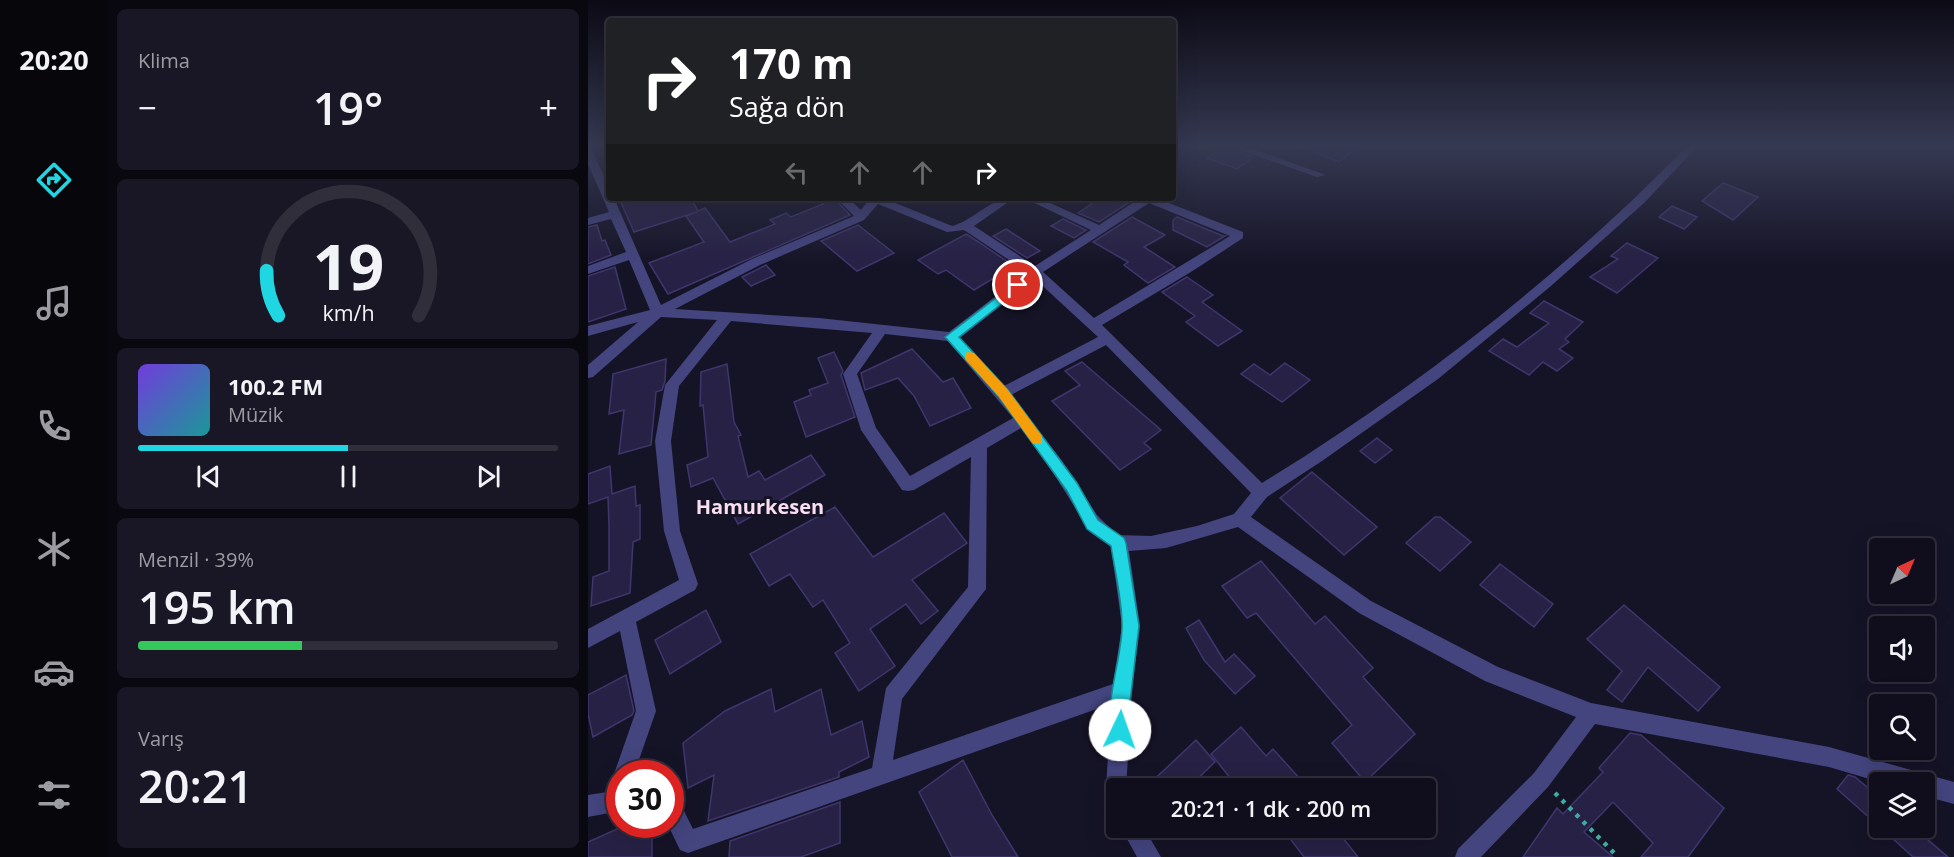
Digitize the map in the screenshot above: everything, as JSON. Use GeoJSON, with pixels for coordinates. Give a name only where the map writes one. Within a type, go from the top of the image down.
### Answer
{"type":"FeatureCollection","features":[{"type":"Feature","properties":{"kind":"street"},"geometry":{"type":"LineString","coordinates":[[588,373],[658,312],[882,329],[952,337],[1003,393],[1072,487],[1093,524],[1119,543],[1163,542],[1240,519],[1262,492],[1317,458],[1433,375],[1581,254],[1655,185]]}},
{"type":"Feature","properties":{"kind":"street"},"geometry":{"type":"LineString","coordinates":[[609,201],[658,312]]}},
{"type":"Feature","properties":{"kind":"street"},"geometry":{"type":"LineString","coordinates":[[845,201],[861,217]]}},
{"type":"Feature","properties":{"kind":"street"},"geometry":{"type":"LineString","coordinates":[[588,331],[658,312],[756,262],[861,217],[874,201]]}},
{"type":"Feature","properties":{"kind":"street"},"geometry":{"type":"LineString","coordinates":[[881,201],[951,230],[966,226],[1004,201]]}},
{"type":"Feature","properties":{"kind":"street"},"geometry":{"type":"LineString","coordinates":[[1037,201],[1098,229]]}},
{"type":"Feature","properties":{"kind":"street"},"geometry":{"type":"LineString","coordinates":[[952,337],[1035,272],[1142,201]]}},
{"type":"Feature","properties":{"kind":"street"},"geometry":{"type":"LineString","coordinates":[[1093,324],[1187,269],[1239,235],[1154,201]]}},
{"type":"Feature","properties":{"kind":"street"},"geometry":{"type":"LineString","coordinates":[[588,222],[615,214]]}},
{"type":"Feature","properties":{"kind":"street"},"geometry":{"type":"LineString","coordinates":[[966,226],[1035,272],[1093,324],[1262,492]]}},
{"type":"Feature","properties":{"kind":"street"},"geometry":{"type":"LineString","coordinates":[[588,270],[633,254]]}},
{"type":"Feature","properties":{"kind":"street"},"geometry":{"type":"LineString","coordinates":[[588,639],[688,584],[672,531],[663,441],[672,385],[728,316]]}},
{"type":"Feature","properties":{"kind":"street"},"geometry":{"type":"LineString","coordinates":[[882,329],[850,374],[869,430],[908,485],[1023,420]]}},
{"type":"Feature","properties":{"kind":"street"},"geometry":{"type":"LineString","coordinates":[[1003,393],[1107,338]]}},
{"type":"Feature","properties":{"kind":"street"},"geometry":{"type":"LineString","coordinates":[[881,775],[893,696],[977,589],[979,445]]}},
{"type":"Feature","properties":{"kind":"street"},"geometry":{"type":"LineString","coordinates":[[1240,519],[1365,607],[1492,674],[1591,713],[1829,757],[1881,772]]}},
{"type":"Feature","properties":{"kind":"street"},"geometry":{"type":"LineString","coordinates":[[1117,778],[1122,691],[1131,626],[1119,543]]}},
{"type":"Feature","properties":{"kind":"street"},"geometry":{"type":"LineString","coordinates":[[626,618],[646,711],[629,760]]}},
{"type":"Feature","properties":{"kind":"street"},"geometry":{"type":"LineString","coordinates":[[684,834],[688,842],[1122,691]]}},
{"type":"Feature","properties":{"kind":"street"},"geometry":{"type":"LineString","coordinates":[[1466,857],[1541,780],[1591,713]]}},
{"type":"Feature","properties":{"kind":"street"},"geometry":{"type":"LineString","coordinates":[[1935,788],[1954,793]]}},
{"type":"Feature","properties":{"kind":"street"},"geometry":{"type":"LineString","coordinates":[[588,806],[606,800]]}},
{"type":"Feature","properties":{"kind":"street"},"geometry":{"type":"LineString","coordinates":[[1138,838],[1150,857]]}},
{"type":"Feature","properties":{"kind":"path"},"geometry":{"type":"LineString","coordinates":[[1541,780],[1618,857]]}},
{"type":"Feature","properties":{"kind":"building"},"geometry":{"type":"Polygon","coordinates":[[[1721,185],[1728,185],[1758,197],[1733,220],[1702,201],[1721,185]]]}},
{"type":"Feature","properties":{"kind":"building"},"geometry":{"type":"Polygon","coordinates":[[[620,201],[693,201],[698,211],[705,208],[730,242],[775,224],[770,220],[786,213],[791,217],[823,204],[820,201],[837,201],[850,215],[668,294],[649,263],[704,242],[686,216],[697,212],[634,232],[620,201]]]}},
{"type":"Feature","properties":{"kind":"building"},"geometry":{"type":"Polygon","coordinates":[[[1096,201],[1131,201],[1099,222],[1078,213],[1096,201]]]}},
{"type":"Feature","properties":{"kind":"building"},"geometry":{"type":"Polygon","coordinates":[[[1672,206],[1697,217],[1684,229],[1659,217],[1672,206]]]}},
{"type":"Feature","properties":{"kind":"building"},"geometry":{"type":"Polygon","coordinates":[[[1132,217],[1165,235],[1144,247],[1175,267],[1148,283],[1124,265],[1128,262],[1093,242],[1132,217]]]}},
{"type":"Feature","properties":{"kind":"building"},"geometry":{"type":"Polygon","coordinates":[[[1177,217],[1225,236],[1207,247],[1173,230],[1173,220],[1177,217]]]}},
{"type":"Feature","properties":{"kind":"building"},"geometry":{"type":"Polygon","coordinates":[[[1063,219],[1086,230],[1074,238],[1051,226],[1063,219]]]}},
{"type":"Feature","properties":{"kind":"building"},"geometry":{"type":"Polygon","coordinates":[[[597,225],[602,241],[605,240],[611,255],[588,264],[588,227],[597,225]]]}},
{"type":"Feature","properties":{"kind":"building"},"geometry":{"type":"Polygon","coordinates":[[[858,225],[894,253],[857,271],[821,241],[858,225]]]}},
{"type":"Feature","properties":{"kind":"building"},"geometry":{"type":"Polygon","coordinates":[[[1006,229],[1040,251],[1027,258],[993,236],[1006,229]]]}},
{"type":"Feature","properties":{"kind":"building"},"geometry":{"type":"Polygon","coordinates":[[[966,234],[1014,266],[974,290],[946,270],[938,274],[918,260],[966,234]]]}},
{"type":"Feature","properties":{"kind":"building"},"geometry":{"type":"Polygon","coordinates":[[[1627,243],[1658,258],[1617,293],[1590,277],[1618,259],[1611,256],[1627,243]]]}},
{"type":"Feature","properties":{"kind":"building"},"geometry":{"type":"Polygon","coordinates":[[[766,265],[775,275],[751,286],[742,277],[766,265]]]}},
{"type":"Feature","properties":{"kind":"building"},"geometry":{"type":"Polygon","coordinates":[[[615,267],[626,309],[588,322],[588,276],[615,267]]]}},
{"type":"Feature","properties":{"kind":"building"},"geometry":{"type":"Polygon","coordinates":[[[1187,277],[1213,295],[1202,302],[1242,331],[1218,346],[1186,322],[1195,316],[1162,292],[1187,277]]]}},
{"type":"Feature","properties":{"kind":"building"},"geometry":{"type":"Polygon","coordinates":[[[1544,301],[1583,322],[1565,339],[1569,342],[1559,349],[1573,358],[1557,371],[1543,362],[1529,375],[1489,351],[1503,339],[1517,347],[1549,323],[1530,313],[1544,301]]]}},
{"type":"Feature","properties":{"kind":"building"},"geometry":{"type":"Polygon","coordinates":[[[912,349],[943,382],[953,378],[971,408],[930,426],[914,396],[898,378],[865,390],[861,373],[912,349]]]}},
{"type":"Feature","properties":{"kind":"building"},"geometry":{"type":"Polygon","coordinates":[[[834,352],[843,371],[841,375],[855,417],[806,437],[794,402],[811,395],[809,390],[828,383],[818,358],[834,352]]]}},
{"type":"Feature","properties":{"kind":"building"},"geometry":{"type":"Polygon","coordinates":[[[666,359],[665,381],[662,390],[656,392],[651,445],[619,454],[624,410],[609,414],[613,374],[666,359]]]}},
{"type":"Feature","properties":{"kind":"building"},"geometry":{"type":"Polygon","coordinates":[[[1082,362],[1161,430],[1144,443],[1151,449],[1120,470],[1052,401],[1080,385],[1065,371],[1082,362]]]}},
{"type":"Feature","properties":{"kind":"building"},"geometry":{"type":"Polygon","coordinates":[[[1285,363],[1310,380],[1282,402],[1241,374],[1254,364],[1270,375],[1285,363]]]}},
{"type":"Feature","properties":{"kind":"building"},"geometry":{"type":"Polygon","coordinates":[[[727,364],[734,422],[741,435],[738,436],[748,477],[759,471],[765,480],[811,455],[825,475],[738,524],[713,478],[691,487],[687,465],[708,457],[703,405],[700,406],[701,372],[727,364]]]}},
{"type":"Feature","properties":{"kind":"building"},"geometry":{"type":"Polygon","coordinates":[[[1377,438],[1392,450],[1375,463],[1360,451],[1377,438]]]}},
{"type":"Feature","properties":{"kind":"building"},"geometry":{"type":"Polygon","coordinates":[[[610,466],[612,494],[635,486],[636,506],[640,505],[640,539],[633,542],[630,593],[591,606],[593,577],[609,571],[609,526],[608,497],[588,504],[588,474],[610,466]]]}},
{"type":"Feature","properties":{"kind":"building"},"geometry":{"type":"Polygon","coordinates":[[[1312,472],[1377,527],[1344,555],[1280,498],[1312,472]]]}},
{"type":"Feature","properties":{"kind":"building"},"geometry":{"type":"Polygon","coordinates":[[[835,507],[873,557],[944,513],[967,543],[912,580],[938,611],[921,624],[906,604],[870,629],[895,666],[859,691],[835,653],[850,643],[823,600],[813,607],[790,574],[769,586],[750,554],[835,507]]]}},
{"type":"Feature","properties":{"kind":"building"},"geometry":{"type":"Polygon","coordinates":[[[1435,517],[1440,517],[1471,542],[1440,571],[1406,543],[1435,517]]]}},
{"type":"Feature","properties":{"kind":"building"},"geometry":{"type":"Polygon","coordinates":[[[1261,561],[1315,624],[1325,616],[1373,668],[1363,677],[1415,734],[1369,778],[1362,778],[1332,743],[1352,725],[1256,613],[1247,618],[1222,586],[1261,561]]]}},
{"type":"Feature","properties":{"kind":"building"},"geometry":{"type":"Polygon","coordinates":[[[1500,564],[1553,604],[1534,627],[1480,585],[1500,564]]]}},
{"type":"Feature","properties":{"kind":"building"},"geometry":{"type":"Polygon","coordinates":[[[1624,605],[1720,687],[1698,711],[1648,667],[1622,702],[1607,690],[1622,671],[1587,639],[1624,605]]]}},
{"type":"Feature","properties":{"kind":"building"},"geometry":{"type":"Polygon","coordinates":[[[706,610],[721,642],[670,674],[655,640],[706,610]]]}},
{"type":"Feature","properties":{"kind":"building"},"geometry":{"type":"Polygon","coordinates":[[[1199,620],[1225,662],[1234,654],[1255,676],[1235,694],[1204,660],[1186,628],[1199,620]]]}},
{"type":"Feature","properties":{"kind":"building"},"geometry":{"type":"Polygon","coordinates":[[[626,675],[634,711],[632,715],[593,737],[588,714],[588,695],[626,675]]]}},
{"type":"Feature","properties":{"kind":"building"},"geometry":{"type":"Polygon","coordinates":[[[771,689],[775,712],[821,689],[831,735],[862,721],[869,757],[839,772],[839,777],[708,821],[714,775],[688,788],[683,743],[725,711],[771,689]]]}},
{"type":"Feature","properties":{"kind":"building"},"geometry":{"type":"Polygon","coordinates":[[[1241,727],[1266,756],[1273,749],[1299,778],[1230,778],[1211,754],[1241,727]]]}},
{"type":"Feature","properties":{"kind":"building"},"geometry":{"type":"Polygon","coordinates":[[[1630,733],[1641,735],[1724,808],[1688,857],[1641,857],[1653,843],[1613,802],[1584,832],[1613,857],[1523,857],[1557,808],[1563,814],[1603,772],[1599,768],[1630,733]]]}},
{"type":"Feature","properties":{"kind":"building"},"geometry":{"type":"Polygon","coordinates":[[[1196,740],[1215,762],[1198,778],[1156,778],[1196,740]]]}},
{"type":"Feature","properties":{"kind":"building"},"geometry":{"type":"Polygon","coordinates":[[[963,760],[992,815],[1018,857],[952,857],[919,792],[963,760]]]}},
{"type":"Feature","properties":{"kind":"building"},"geometry":{"type":"Polygon","coordinates":[[[1848,775],[1855,777],[1869,789],[1869,817],[1837,789],[1848,775]]]}},
{"type":"Feature","properties":{"kind":"building"},"geometry":{"type":"Polygon","coordinates":[[[840,802],[840,843],[801,857],[729,857],[730,841],[840,802]]]}},
{"type":"Feature","properties":{"kind":"building"},"geometry":{"type":"Polygon","coordinates":[[[606,834],[606,838],[652,838],[652,857],[588,857],[588,842],[606,834]]]}},
{"type":"Feature","properties":{"kind":"building"},"geometry":{"type":"Polygon","coordinates":[[[1290,838],[1343,838],[1358,857],[1304,857],[1290,838]]]}},
{"type":"Feature","properties":{"kind":"building"},"geometry":{"type":"Polygon","coordinates":[[[1892,838],[1926,838],[1948,857],[1913,857],[1892,838]]]}},
{"type":"Feature","properties":{"kind":"slow traffic"},"geometry":{"type":"LineString","coordinates":[[969,356],[1003,393],[1037,440]]}},
{"type":"Feature","properties":{"kind":"district","name":"Hamurkesen"},"geometry":{"type":"Point","coordinates":[760,506]}},
{"type":"Feature","properties":{"kind":"route"},"geometry":{"type":"LineString","coordinates":[[1018,285],[952,337],[1003,393],[1072,487],[1093,524],[1119,543],[1131,626],[1122,691],[1120,730]]}}]}
